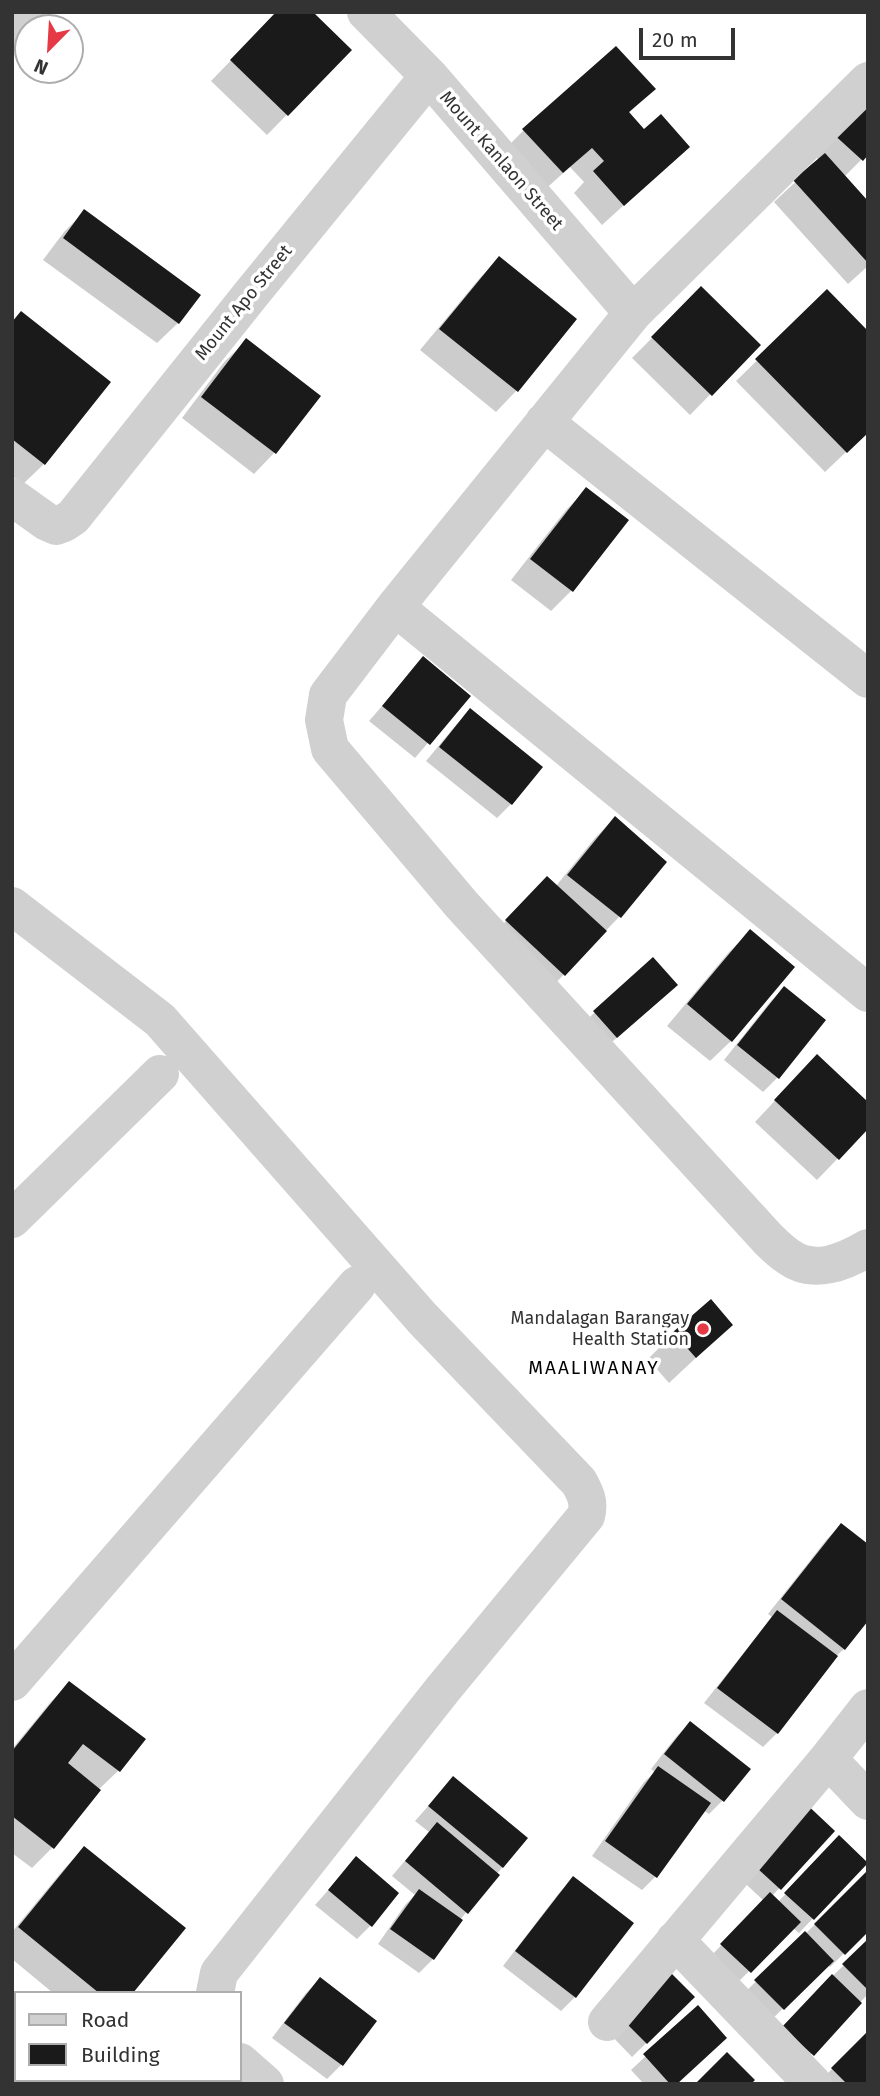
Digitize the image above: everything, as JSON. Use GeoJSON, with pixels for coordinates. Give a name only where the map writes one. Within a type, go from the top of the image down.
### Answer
{"type":"FeatureCollection","features":[{"type":"Feature","properties":{"kind":"street"},"geometry":{"type":"LineString","coordinates":[[12,28],[26,12]]}},
{"type":"Feature","properties":{"kind":"street","name":"Mount Kanlaon Street"},"geometry":{"type":"LineString","coordinates":[[366,12],[429,76],[633,313]]}},
{"type":"Feature","properties":{"kind":"street","name":"Mount Apo Street"},"geometry":{"type":"LineString","coordinates":[[12,497],[56,526],[73,517],[429,76]]}},
{"type":"Feature","properties":{"kind":"street"},"geometry":{"type":"LineString","coordinates":[[868,81],[633,313],[395,607],[328,695],[324,720],[330,749],[462,905],[768,1239],[789,1258],[813,1266],[835,1264],[868,1248]]}},
{"type":"Feature","properties":{"kind":"street"},"geometry":{"type":"LineString","coordinates":[[544,422],[868,680]]}},
{"type":"Feature","properties":{"kind":"street"},"geometry":{"type":"LineString","coordinates":[[395,607],[868,993]]}},
{"type":"Feature","properties":{"kind":"street"},"geometry":{"type":"LineString","coordinates":[[12,906],[160,1020],[422,1318],[579,1482],[587,1498],[586,1516],[443,1689],[219,1973],[215,1991]]}},
{"type":"Feature","properties":{"kind":"street"},"geometry":{"type":"LineString","coordinates":[[12,1219],[160,1074]]}},
{"type":"Feature","properties":{"kind":"street"},"geometry":{"type":"LineString","coordinates":[[12,1682],[357,1285]]}},
{"type":"Feature","properties":{"kind":"street"},"geometry":{"type":"LineString","coordinates":[[607,2022],[868,1708]]}},
{"type":"Feature","properties":{"kind":"street"},"geometry":{"type":"LineString","coordinates":[[828,1759],[868,1801]]}},
{"type":"Feature","properties":{"kind":"street"},"geometry":{"type":"LineString","coordinates":[[675,1940],[813,2084]]}},
{"type":"Feature","properties":{"kind":"street"},"geometry":{"type":"LineString","coordinates":[[242,2064],[265,2084]]}},
{"type":"Feature","properties":{"kind":"building"},"geometry":{"type":"Polygon","coordinates":[[[276,12],[313,12],[352,50],[288,116],[230,60],[276,12]]]}},
{"type":"Feature","properties":{"kind":"building"},"geometry":{"type":"Polygon","coordinates":[[[616,46],[656,89],[629,112],[644,129],[661,114],[690,147],[624,206],[593,171],[604,161],[592,148],[563,173],[522,129],[616,46]]]}},
{"type":"Feature","properties":{"kind":"building"},"geometry":{"type":"Polygon","coordinates":[[[868,91],[868,155],[863,161],[830,131],[868,91]]]}},
{"type":"Feature","properties":{"kind":"building"},"geometry":{"type":"Polygon","coordinates":[[[825,153],[868,201],[868,263],[793,180],[825,153]]]}},
{"type":"Feature","properties":{"kind":"building"},"geometry":{"type":"Polygon","coordinates":[[[84,209],[201,295],[179,324],[63,238],[84,209]]]}},
{"type":"Feature","properties":{"kind":"building"},"geometry":{"type":"Polygon","coordinates":[[[499,256],[577,319],[518,392],[439,329],[499,256]]]}},
{"type":"Feature","properties":{"kind":"building"},"geometry":{"type":"Polygon","coordinates":[[[701,286],[761,345],[712,396],[651,337],[701,286]]]}},
{"type":"Feature","properties":{"kind":"building"},"geometry":{"type":"Polygon","coordinates":[[[827,289],[868,331],[868,433],[847,453],[755,359],[827,289]]]}},
{"type":"Feature","properties":{"kind":"building"},"geometry":{"type":"Polygon","coordinates":[[[21,311],[111,382],[45,465],[12,439],[12,322],[21,311]]]}},
{"type":"Feature","properties":{"kind":"building"},"geometry":{"type":"Polygon","coordinates":[[[246,338],[321,396],[276,454],[201,397],[246,338]]]}},
{"type":"Feature","properties":{"kind":"building"},"geometry":{"type":"Polygon","coordinates":[[[586,487],[629,520],[573,592],[530,559],[586,487]]]}},
{"type":"Feature","properties":{"kind":"building"},"geometry":{"type":"Polygon","coordinates":[[[423,656],[471,696],[430,745],[382,706],[423,656]]]}},
{"type":"Feature","properties":{"kind":"building"},"geometry":{"type":"Polygon","coordinates":[[[470,708],[543,767],[512,805],[439,747],[470,708]]]}},
{"type":"Feature","properties":{"kind":"building"},"geometry":{"type":"Polygon","coordinates":[[[615,816],[667,862],[621,918],[567,875],[615,816]]]}},
{"type":"Feature","properties":{"kind":"building"},"geometry":{"type":"Polygon","coordinates":[[[547,876],[607,931],[565,976],[505,920],[547,876]]]}},
{"type":"Feature","properties":{"kind":"building"},"geometry":{"type":"Polygon","coordinates":[[[750,929],[795,967],[732,1042],[687,1004],[750,929]]]}},
{"type":"Feature","properties":{"kind":"building"},"geometry":{"type":"Polygon","coordinates":[[[653,957],[678,985],[617,1038],[593,1011],[653,957]]]}},
{"type":"Feature","properties":{"kind":"building"},"geometry":{"type":"Polygon","coordinates":[[[784,986],[826,1020],[779,1079],[737,1045],[784,986]]]}},
{"type":"Feature","properties":{"kind":"building"},"geometry":{"type":"Polygon","coordinates":[[[817,1054],[868,1102],[868,1129],[839,1160],[774,1100],[817,1054]]]}},
{"type":"Feature","properties":{"kind":"building","name":"Mandalagan Barangay Health Station"},"geometry":{"type":"Polygon","coordinates":[[[711,1299],[733,1325],[696,1358],[673,1332],[711,1299]]]}},
{"type":"Feature","properties":{"kind":"building"},"geometry":{"type":"Polygon","coordinates":[[[841,1523],[868,1544],[868,1621],[845,1650],[781,1599],[841,1523]]]}},
{"type":"Feature","properties":{"kind":"building"},"geometry":{"type":"Polygon","coordinates":[[[777,1610],[838,1656],[778,1734],[717,1688],[777,1610]]]}},
{"type":"Feature","properties":{"kind":"building"},"geometry":{"type":"Polygon","coordinates":[[[69,1681],[146,1739],[120,1772],[83,1744],[68,1763],[101,1790],[54,1849],[12,1816],[12,1751],[69,1681]]]}},
{"type":"Feature","properties":{"kind":"building"},"geometry":{"type":"Polygon","coordinates":[[[690,1721],[751,1769],[724,1802],[664,1754],[690,1721]]]}},
{"type":"Feature","properties":{"kind":"building"},"geometry":{"type":"Polygon","coordinates":[[[658,1766],[711,1803],[657,1878],[605,1841],[658,1766]]]}},
{"type":"Feature","properties":{"kind":"building"},"geometry":{"type":"Polygon","coordinates":[[[453,1776],[528,1838],[503,1868],[428,1806],[453,1776]]]}},
{"type":"Feature","properties":{"kind":"building"},"geometry":{"type":"Polygon","coordinates":[[[801,1799],[835,1831],[781,1890],[746,1858],[801,1799]]]}},
{"type":"Feature","properties":{"kind":"building"},"geometry":{"type":"Polygon","coordinates":[[[437,1822],[500,1875],[468,1914],[405,1861],[437,1822]]]}},
{"type":"Feature","properties":{"kind":"building"},"geometry":{"type":"Polygon","coordinates":[[[839,1835],[868,1863],[814,1920],[784,1893],[839,1835]]]}},
{"type":"Feature","properties":{"kind":"building"},"geometry":{"type":"Polygon","coordinates":[[[84,1846],[186,1928],[135,1991],[97,1991],[18,1927],[84,1846]]]}},
{"type":"Feature","properties":{"kind":"building"},"geometry":{"type":"Polygon","coordinates":[[[356,1856],[399,1893],[372,1927],[328,1890],[356,1856]]]}},
{"type":"Feature","properties":{"kind":"building"},"geometry":{"type":"Polygon","coordinates":[[[868,1870],[868,1932],[845,1955],[814,1924],[868,1870]]]}},
{"type":"Feature","properties":{"kind":"building"},"geometry":{"type":"Polygon","coordinates":[[[573,1876],[634,1923],[576,1998],[515,1951],[573,1876]]]}},
{"type":"Feature","properties":{"kind":"building"},"geometry":{"type":"Polygon","coordinates":[[[419,1889],[463,1920],[434,1960],[390,1929],[419,1889]]]}},
{"type":"Feature","properties":{"kind":"building"},"geometry":{"type":"Polygon","coordinates":[[[770,1892],[801,1922],[751,1973],[720,1944],[770,1892]]]}},
{"type":"Feature","properties":{"kind":"building"},"geometry":{"type":"Polygon","coordinates":[[[805,1931],[834,1961],[784,2010],[754,1980],[805,1931]]]}},
{"type":"Feature","properties":{"kind":"building"},"geometry":{"type":"Polygon","coordinates":[[[868,1939],[868,1990],[842,1964],[868,1939]]]}},
{"type":"Feature","properties":{"kind":"building"},"geometry":{"type":"Polygon","coordinates":[[[665,1967],[695,1997],[647,2044],[617,2014],[665,1967]]]}},
{"type":"Feature","properties":{"kind":"building"},"geometry":{"type":"Polygon","coordinates":[[[832,1974],[862,2003],[814,2056],[782,2027],[832,1974]]]}},
{"type":"Feature","properties":{"kind":"building"},"geometry":{"type":"Polygon","coordinates":[[[320,1977],[377,2021],[343,2066],[284,2023],[320,1977]]]}},
{"type":"Feature","properties":{"kind":"building"},"geometry":{"type":"Polygon","coordinates":[[[698,2005],[727,2038],[677,2084],[670,2084],[643,2054],[698,2005]]]}},
{"type":"Feature","properties":{"kind":"building"},"geometry":{"type":"Polygon","coordinates":[[[868,2031],[868,2084],[847,2084],[831,2068],[868,2031]]]}},
{"type":"Feature","properties":{"kind":"building"},"geometry":{"type":"Polygon","coordinates":[[[727,2052],[755,2080],[751,2084],[695,2084],[727,2052]]]}},
{"type":"Feature","properties":{"kind":"place","name":"Mandalagan Barangay Health Station"},"geometry":{"type":"Point","coordinates":[703,1329]}},
{"type":"Feature","properties":{"kind":"district","name":"MAALIWANAY"},"geometry":{"type":"Point","coordinates":[594,1369]}}]}
